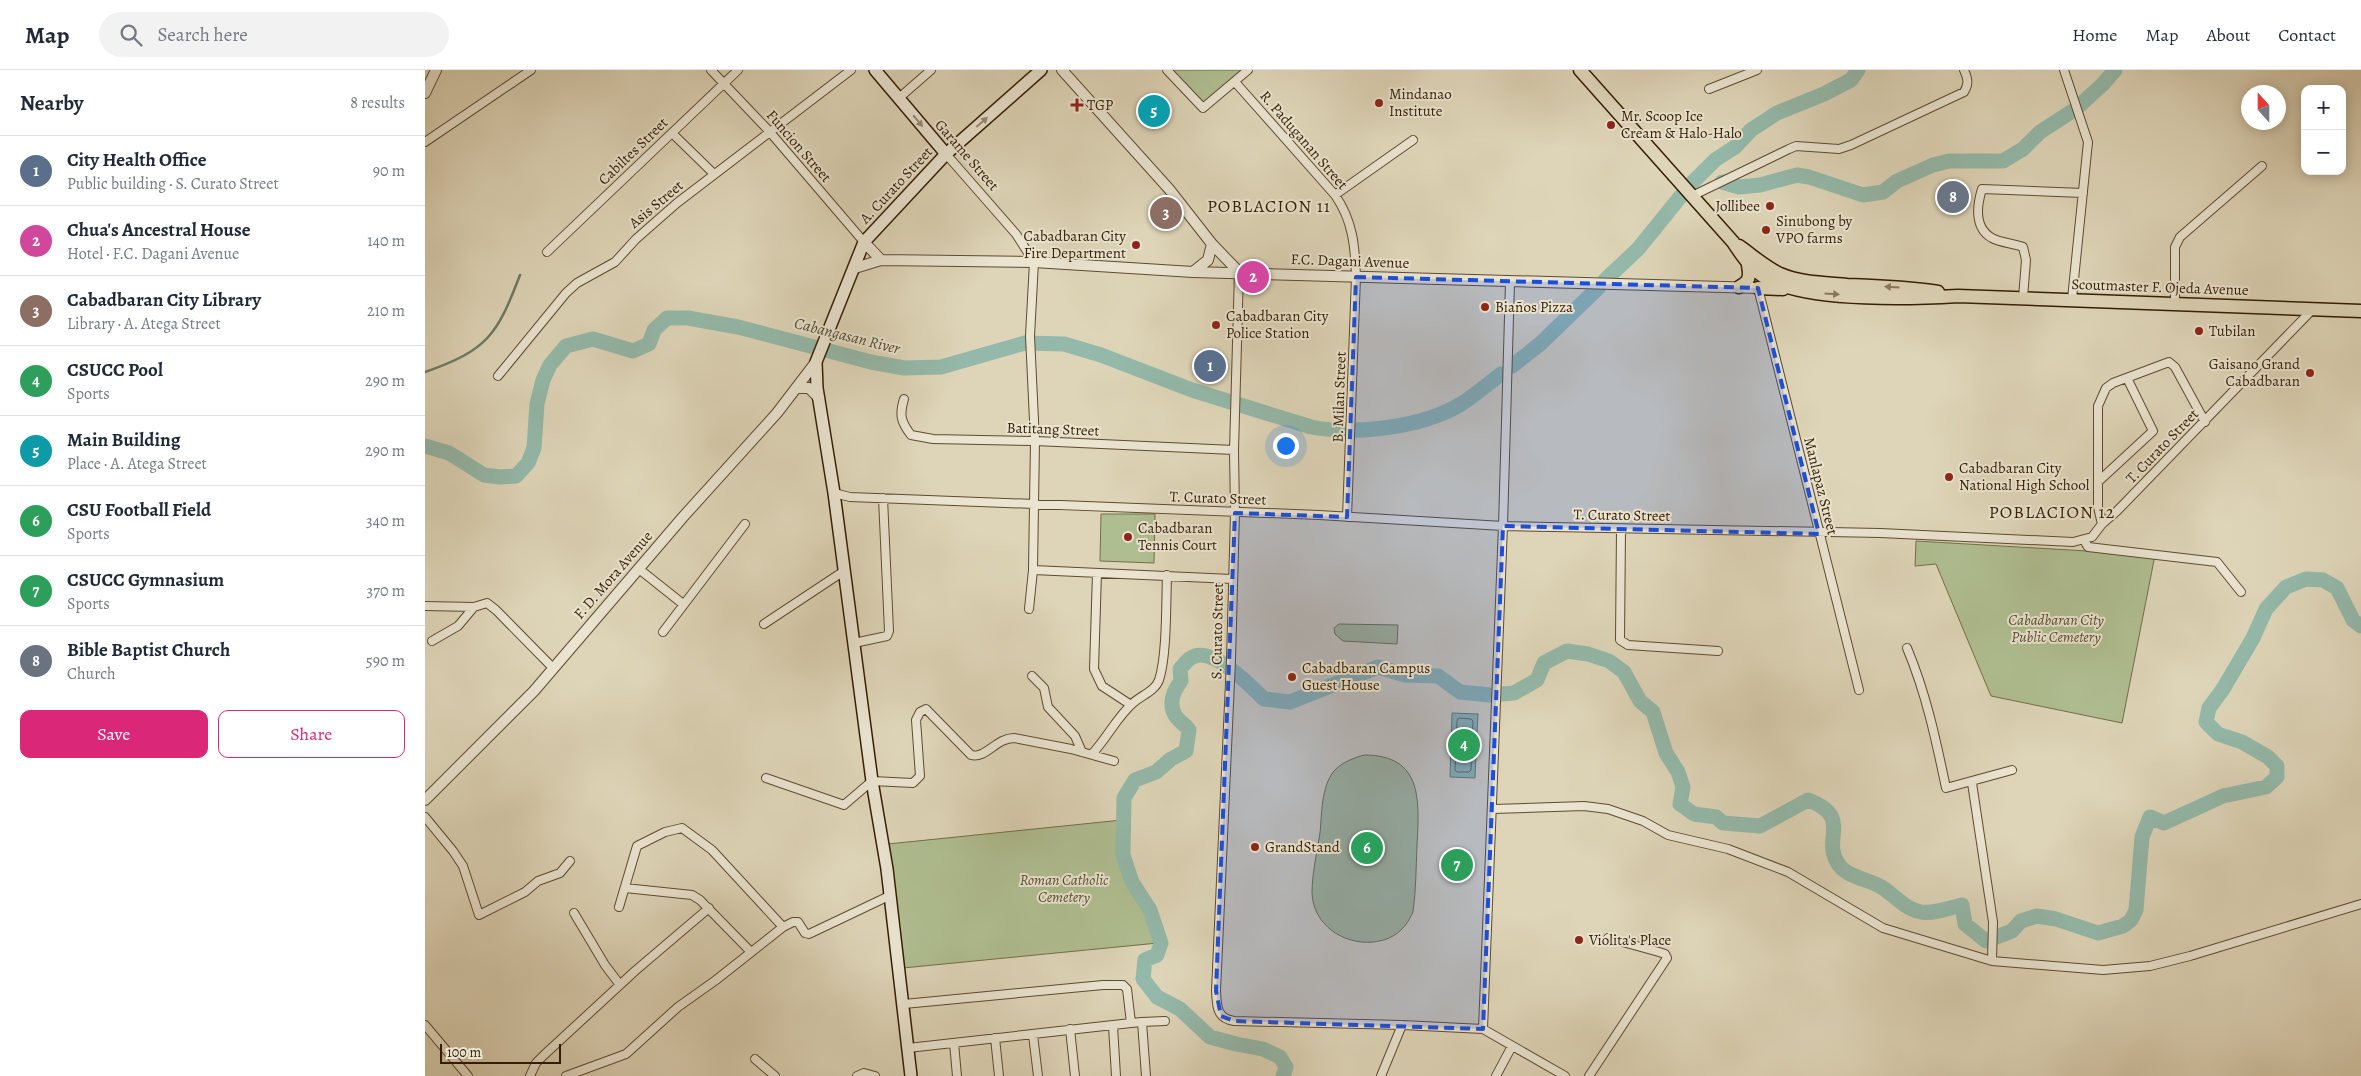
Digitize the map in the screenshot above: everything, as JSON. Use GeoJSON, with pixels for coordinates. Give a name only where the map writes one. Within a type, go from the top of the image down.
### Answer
{"type":"FeatureCollection","features":[{"type":"Feature","properties":{"kind":"highway","name":"Scoutmaster F. Ojeda Avenue"},"geometry":{"type":"LineString","coordinates":[[1580,70],[1733,242],[1748,265],[1775,283],[1798,290],[1818,293],[1917,298],[1957,296],[2072,299],[2361,311]]}},
{"type":"Feature","properties":{"kind":"highway","name":"Scoutmaster F. Ojeda Avenue"},"geometry":{"type":"LineString","coordinates":[[1733,242],[1767,267],[1799,280],[1818,283],[1917,288],[1957,296]]}},
{"type":"Feature","properties":{"kind":"highway"},"geometry":{"type":"LineString","coordinates":[[1739,288],[1748,282],[1750,278],[1748,265]]}},
{"type":"Feature","properties":{"kind":"highway"},"geometry":{"type":"LineString","coordinates":[[1758,288],[1798,290]]}},
{"type":"Feature","properties":{"kind":"main road","name":"Garame Street"},"geometry":{"type":"LineString","coordinates":[[875,70],[946,154]]}},
{"type":"Feature","properties":{"kind":"main road","name":"A. Curato Street"},"geometry":{"type":"LineString","coordinates":[[864,242],[946,154],[1041,70]]}},
{"type":"Feature","properties":{"kind":"main road"},"geometry":{"type":"LineString","coordinates":[[864,242],[819,354],[819,398],[835,499],[872,781],[904,1004],[911,1076]]}},
{"type":"Feature","properties":{"kind":"street"},"geometry":{"type":"LineString","coordinates":[[425,93],[436,70]]}},
{"type":"Feature","properties":{"kind":"street"},"geometry":{"type":"LineString","coordinates":[[425,142],[531,70]]}},
{"type":"Feature","properties":{"kind":"street","name":"Funcion Street"},"geometry":{"type":"LineString","coordinates":[[711,70],[769,131],[864,242]]}},
{"type":"Feature","properties":{"kind":"street","name":"Cabiltes Street"},"geometry":{"type":"LineString","coordinates":[[547,252],[738,70]]}},
{"type":"Feature","properties":{"kind":"street","name":"Asis Street"},"geometry":{"type":"LineString","coordinates":[[498,376],[566,293],[577,283],[615,262],[636,239],[714,174],[851,70]]}},
{"type":"Feature","properties":{"kind":"street"},"geometry":{"type":"LineString","coordinates":[[899,98],[931,70]]}},
{"type":"Feature","properties":{"kind":"street"},"geometry":{"type":"LineString","coordinates":[[1062,70],[1169,190],[1212,244],[1239,272]]}},
{"type":"Feature","properties":{"kind":"street"},"geometry":{"type":"LineString","coordinates":[[1167,70],[1200,106],[1206,107],[1248,70]]}},
{"type":"Feature","properties":{"kind":"street"},"geometry":{"type":"LineString","coordinates":[[1709,89],[1757,70]]}},
{"type":"Feature","properties":{"kind":"street"},"geometry":{"type":"LineString","coordinates":[[1692,196],[1789,148],[1796,146],[1839,148],[1871,137],[1964,92],[1968,80],[1964,70]]}},
{"type":"Feature","properties":{"kind":"street"},"geometry":{"type":"LineString","coordinates":[[2064,70],[2088,142],[2072,299]]}},
{"type":"Feature","properties":{"kind":"street","name":"R. Paduganan Street"},"geometry":{"type":"LineString","coordinates":[[1235,82],[1335,195],[1344,208],[1355,241],[1356,277]]}},
{"type":"Feature","properties":{"kind":"street"},"geometry":{"type":"LineString","coordinates":[[672,133],[714,174]]}},
{"type":"Feature","properties":{"kind":"street"},"geometry":{"type":"LineString","coordinates":[[1335,195],[1413,140]]}},
{"type":"Feature","properties":{"kind":"street","name":"Garame Street"},"geometry":{"type":"LineString","coordinates":[[946,154],[1016,234],[1034,262]]}},
{"type":"Feature","properties":{"kind":"street"},"geometry":{"type":"LineString","coordinates":[[2175,304],[2175,247],[2181,237],[2262,166]]}},
{"type":"Feature","properties":{"kind":"street"},"geometry":{"type":"LineString","coordinates":[[2023,298],[2026,260],[2023,247],[1992,238],[1980,224],[1977,205],[1982,189],[2083,194]]}},
{"type":"Feature","properties":{"kind":"street"},"geometry":{"type":"LineString","coordinates":[[864,242],[881,260]]}},
{"type":"Feature","properties":{"kind":"street"},"geometry":{"type":"LineString","coordinates":[[1193,272],[1208,260],[1212,244]]}},
{"type":"Feature","properties":{"kind":"street","name":"F.C. Dagani Avenue"},"geometry":{"type":"LineString","coordinates":[[855,268],[881,260],[1034,262],[1193,272],[1758,288]]}},
{"type":"Feature","properties":{"kind":"street"},"geometry":{"type":"LineString","coordinates":[[1029,609],[1033,570],[1035,441],[1030,336],[1034,262]]}},
{"type":"Feature","properties":{"kind":"street","name":"S. Curato Street"},"geometry":{"type":"LineString","coordinates":[[1239,272],[1231,660],[1216,991],[1217,1007],[1221,1016],[1234,1021],[1402,1025]]}},
{"type":"Feature","properties":{"kind":"street","name":"B. Milan Street"},"geometry":{"type":"LineString","coordinates":[[1347,517],[1356,277]]}},
{"type":"Feature","properties":{"kind":"street"},"geometry":{"type":"LineString","coordinates":[[1483,1029],[1503,526],[1509,282]]}},
{"type":"Feature","properties":{"kind":"street","name":"Manlapaz Street"},"geometry":{"type":"LineString","coordinates":[[1758,288],[1859,690]]}},
{"type":"Feature","properties":{"kind":"street","name":"T. Curato Street"},"geometry":{"type":"LineString","coordinates":[[835,499],[850,497],[1034,504],[1347,517],[1503,526],[1819,534],[1944,535],[2073,542],[2092,537],[2102,524],[2205,422],[2313,309]]}},
{"type":"Feature","properties":{"kind":"street","name":"F. D. Mora Avenue"},"geometry":{"type":"LineString","coordinates":[[425,800],[534,691],[683,517],[777,413],[819,354]]}},
{"type":"Feature","properties":{"kind":"street"},"geometry":{"type":"LineString","coordinates":[[2102,524],[2098,507],[2100,480],[2098,406],[2106,388],[2163,362],[2172,363],[2205,422]]}},
{"type":"Feature","properties":{"kind":"street"},"geometry":{"type":"LineString","coordinates":[[2100,480],[2153,431],[2127,378]]}},
{"type":"Feature","properties":{"kind":"street"},"geometry":{"type":"LineString","coordinates":[[796,388],[809,388],[819,398]]}},
{"type":"Feature","properties":{"kind":"street","name":"Batitang Street"},"geometry":{"type":"LineString","coordinates":[[904,399],[899,413],[903,425],[911,435],[933,439],[1035,441],[1234,450]]}},
{"type":"Feature","properties":{"kind":"street"},"geometry":{"type":"LineString","coordinates":[[854,643],[887,636],[889,631],[883,498]]}},
{"type":"Feature","properties":{"kind":"street"},"geometry":{"type":"LineString","coordinates":[[663,632],[745,524]]}},
{"type":"Feature","properties":{"kind":"street"},"geometry":{"type":"LineString","coordinates":[[1621,529],[1619,634],[1622,642],[1627,645],[1718,651]]}},
{"type":"Feature","properties":{"kind":"street"},"geometry":{"type":"LineString","coordinates":[[2084,540],[2088,547],[2217,562],[2241,592]]}},
{"type":"Feature","properties":{"kind":"street"},"geometry":{"type":"LineString","coordinates":[[639,569],[683,604]]}},
{"type":"Feature","properties":{"kind":"street"},"geometry":{"type":"LineString","coordinates":[[1033,570],[1232,579]]}},
{"type":"Feature","properties":{"kind":"street"},"geometry":{"type":"LineString","coordinates":[[764,624],[844,571]]}},
{"type":"Feature","properties":{"kind":"street"},"geometry":{"type":"LineString","coordinates":[[1097,573],[1094,669],[1097,680],[1102,686],[1131,705]]}},
{"type":"Feature","properties":{"kind":"street"},"geometry":{"type":"LineString","coordinates":[[1092,754],[1131,705],[1153,688],[1158,681],[1162,664],[1167,575]]}},
{"type":"Feature","properties":{"kind":"street"},"geometry":{"type":"LineString","coordinates":[[425,606],[473,607],[487,604],[496,610],[553,668]]}},
{"type":"Feature","properties":{"kind":"street"},"geometry":{"type":"LineString","coordinates":[[432,641],[458,626],[473,607]]}},
{"type":"Feature","properties":{"kind":"street"},"geometry":{"type":"LineString","coordinates":[[1907,648],[1919,676],[1931,718],[1946,788],[1972,783],[2012,770]]}},
{"type":"Feature","properties":{"kind":"street"},"geometry":{"type":"LineString","coordinates":[[1032,676],[1044,688],[1048,707],[1075,736],[1082,752]]}},
{"type":"Feature","properties":{"kind":"street"},"geometry":{"type":"LineString","coordinates":[[766,778],[844,805],[872,781],[903,784],[915,782],[919,776],[915,726],[920,712],[927,709],[975,756],[982,754],[999,741],[1009,738],[1092,754],[1114,761]]}},
{"type":"Feature","properties":{"kind":"street"},"geometry":{"type":"LineString","coordinates":[[1972,783],[1986,863],[1993,936],[1992,961]]}},
{"type":"Feature","properties":{"kind":"street"},"geometry":{"type":"LineString","coordinates":[[1493,809],[1584,806],[1608,810],[1643,821],[1668,835],[1728,848],[1788,872],[1883,928],[1992,961],[2103,970],[2150,966],[2190,956],[2361,904]]}},
{"type":"Feature","properties":{"kind":"street"},"geometry":{"type":"LineString","coordinates":[[425,816],[463,866],[479,914],[525,892],[538,881],[560,873],[570,861]]}},
{"type":"Feature","properties":{"kind":"street"},"geometry":{"type":"LineString","coordinates":[[619,907],[637,846],[665,832],[682,828],[712,850],[783,927]]}},
{"type":"Feature","properties":{"kind":"street"},"geometry":{"type":"LineString","coordinates":[[625,888],[692,896],[700,900],[751,952]]}},
{"type":"Feature","properties":{"kind":"street"},"geometry":{"type":"LineString","coordinates":[[566,1076],[626,1054],[678,1007],[716,980],[783,927],[793,922],[798,922],[805,934],[809,934],[889,896]]}},
{"type":"Feature","properties":{"kind":"street"},"geometry":{"type":"LineString","coordinates":[[530,1076],[536,1063],[544,1055],[620,985],[709,908]]}},
{"type":"Feature","properties":{"kind":"street"},"geometry":{"type":"LineString","coordinates":[[574,913],[605,965],[620,985]]}},
{"type":"Feature","properties":{"kind":"street"},"geometry":{"type":"LineString","coordinates":[[1589,1076],[1667,958],[1665,954],[1608,938]]}},
{"type":"Feature","properties":{"kind":"street"},"geometry":{"type":"LineString","coordinates":[[904,1004],[1123,985],[1127,989],[1131,1024]]}},
{"type":"Feature","properties":{"kind":"street"},"geometry":{"type":"LineString","coordinates":[[908,1048],[1033,1035],[1070,1029],[1165,1021]]}},
{"type":"Feature","properties":{"kind":"street"},"geometry":{"type":"LineString","coordinates":[[1142,1022],[1146,1076]]}},
{"type":"Feature","properties":{"kind":"street"},"geometry":{"type":"LineString","coordinates":[[425,1025],[468,1076]]}},
{"type":"Feature","properties":{"kind":"street"},"geometry":{"type":"LineString","coordinates":[[1381,1076],[1402,1025],[1483,1029],[1565,1076]]}},
{"type":"Feature","properties":{"kind":"street"},"geometry":{"type":"LineString","coordinates":[[1113,1026],[1116,1076]]}},
{"type":"Feature","properties":{"kind":"street"},"geometry":{"type":"LineString","coordinates":[[1070,1029],[1075,1076]]}},
{"type":"Feature","properties":{"kind":"street"},"geometry":{"type":"LineString","coordinates":[[1033,1035],[1038,1076]]}},
{"type":"Feature","properties":{"kind":"street"},"geometry":{"type":"LineString","coordinates":[[995,1038],[999,1076]]}},
{"type":"Feature","properties":{"kind":"street"},"geometry":{"type":"LineString","coordinates":[[954,1043],[957,1076]]}},
{"type":"Feature","properties":{"kind":"street"},"geometry":{"type":"LineString","coordinates":[[1496,1076],[1512,1046]]}},
{"type":"Feature","properties":{"kind":"street"},"geometry":{"type":"LineString","coordinates":[[755,1059],[775,1076]]}},
{"type":"Feature","properties":{"kind":"street"},"geometry":{"type":"LineString","coordinates":[[857,1076],[864,1073],[875,1076]]}},
{"type":"Feature","properties":{"kind":"highlighted area"},"geometry":{"type":"Polygon","coordinates":[[[1356,277],[1758,288],[1819,534],[1503,526],[1483,1029],[1234,1021],[1221,1016],[1216,991],[1235,513],[1347,517],[1356,277]]]}},
{"type":"Feature","properties":{"kind":"green space"},"geometry":{"type":"Polygon","coordinates":[[[1171,70],[1244,70],[1203,104],[1171,70]]]}},
{"type":"Feature","properties":{"kind":"green space","name":"Cabadbaran Tennis Court"},"geometry":{"type":"Polygon","coordinates":[[[1101,514],[1155,514],[1154,563],[1100,561],[1101,514]]]}},
{"type":"Feature","properties":{"kind":"green space","name":"Cabadbaran City Public Cemetery"},"geometry":{"type":"Polygon","coordinates":[[[1916,541],[2155,555],[2122,723],[1991,696],[1936,564],[1915,566],[1916,541]]]}},
{"type":"Feature","properties":{"kind":"green space"},"geometry":{"type":"Polygon","coordinates":[[[1339,624],[1398,625],[1397,644],[1343,641],[1335,634],[1334,628],[1339,624]]]}},
{"type":"Feature","properties":{"kind":"green space"},"geometry":{"type":"Polygon","coordinates":[[[1364,755],[1384,757],[1398,763],[1408,772],[1414,784],[1418,813],[1413,912],[1406,924],[1397,933],[1387,939],[1373,942],[1351,940],[1332,931],[1318,915],[1312,893],[1324,792],[1330,777],[1337,768],[1348,761],[1364,755]]]}},
{"type":"Feature","properties":{"kind":"green space","name":"Roman Catholic Cemetery"},"geometry":{"type":"Polygon","coordinates":[[[1122,820],[1119,856],[1129,885],[1149,912],[1158,943],[903,968],[888,844],[1122,820]]]}},
{"type":"Feature","properties":{"kind":"water"},"geometry":{"type":"Polygon","coordinates":[[[1452,713],[1478,714],[1475,778],[1450,777],[1452,713]]]}},
{"type":"Feature","properties":{"kind":"waterway","name":"Cabangasan River"},"geometry":{"type":"LineString","coordinates":[[1692,183],[1715,160],[1735,147],[1751,130],[1777,113],[1824,94],[1851,80],[1858,70]]}},
{"type":"Feature","properties":{"kind":"waterway","name":"Cabangasan River"},"geometry":{"type":"LineString","coordinates":[[2078,107],[2115,70]]}},
{"type":"Feature","properties":{"kind":"waterway","name":"Cabangasan River"},"geometry":{"type":"LineString","coordinates":[[1722,182],[1739,187],[1760,185],[1797,175],[1809,177],[1863,195],[1883,192],[1897,181],[1933,165],[1949,161],[2003,161],[2023,149],[2040,132],[2074,110]]}},
{"type":"Feature","properties":{"kind":"waterway","name":"Cabangasan River"},"geometry":{"type":"LineString","coordinates":[[1605,280],[1638,249],[1681,196]]}},
{"type":"Feature","properties":{"kind":"waterway"},"geometry":{"type":"LineString","coordinates":[[425,372],[463,356],[487,338],[504,312],[520,275]]}},
{"type":"Feature","properties":{"kind":"waterway","name":"Cabangasan River"},"geometry":{"type":"LineString","coordinates":[[1512,366],[1540,344],[1599,287]]}},
{"type":"Feature","properties":{"kind":"waterway","name":"Cabangasan River"},"geometry":{"type":"LineString","coordinates":[[425,446],[449,453],[484,475],[516,476],[528,463],[534,448],[537,404],[543,380],[550,365],[566,346],[593,339],[633,351],[649,344],[654,330],[667,318],[688,318],[738,327],[871,362],[904,368],[941,367],[1025,343],[1064,344],[1101,355],[1192,390],[1311,427],[1328,429],[1367,430],[1427,419],[1461,404],[1501,374]]}},
{"type":"Feature","properties":{"kind":"waterway"},"geometry":{"type":"LineString","coordinates":[[1283,1076],[1286,1067],[1280,1057],[1263,1049],[1210,1037],[1180,1009],[1157,997],[1143,979],[1145,960],[1157,955],[1161,943],[1150,910],[1132,882],[1123,855],[1124,798],[1135,780],[1156,772],[1171,759],[1186,751],[1189,730],[1175,715],[1172,701],[1176,688],[1181,681],[1180,669],[1191,658],[1199,655],[1219,661],[1230,668],[1264,699],[1290,702],[1378,667],[1405,675],[1438,676],[1460,692],[1490,695],[1514,693],[1537,680],[1544,663],[1567,651],[1588,654],[1609,661],[1624,672],[1640,701],[1653,712],[1666,753],[1678,772],[1683,787],[1680,804],[1694,814],[1716,817],[1723,823],[1760,826],[1808,800],[1822,807],[1830,814],[1834,829],[1834,855],[1839,865],[1848,873],[1878,885],[1905,905],[1921,912],[1931,912],[1962,905],[1965,924],[1986,941],[2012,931],[2021,921],[2037,916],[2056,919],[2098,933],[2123,926],[2131,920],[2136,910],[2142,837],[2150,817],[2164,823],[2223,796],[2266,787],[2277,777],[2277,766],[2268,757],[2242,742],[2218,734],[2206,722],[2209,708],[2223,689],[2253,638],[2266,609],[2286,587],[2306,579],[2323,580],[2337,588],[2353,620],[2361,626]]}},
{"type":"Feature","properties":{"kind":"place","name":"Mindanao Institute"},"geometry":{"type":"Point","coordinates":[1379,103]}},
{"type":"Feature","properties":{"kind":"place","name":"TGP"},"geometry":{"type":"Point","coordinates":[1077,105]}},
{"type":"Feature","properties":{"kind":"place","name":"Main Building"},"geometry":{"type":"Point","coordinates":[1154,111]}},
{"type":"Feature","properties":{"kind":"place","name":"Mr. Scoop Ice Cream & Halo-Halo"},"geometry":{"type":"Point","coordinates":[1611,125]}},
{"type":"Feature","properties":{"kind":"place","name":"Bible Baptist Church"},"geometry":{"type":"Point","coordinates":[1953,197]}},
{"type":"Feature","properties":{"kind":"place","name":"Jollibee"},"geometry":{"type":"Point","coordinates":[1770,206]}},
{"type":"Feature","properties":{"kind":"place","name":"Cabadbaran City Library"},"geometry":{"type":"Point","coordinates":[1166,213]}},
{"type":"Feature","properties":{"kind":"place","name":"Sinubong by VPO farms"},"geometry":{"type":"Point","coordinates":[1766,230]}},
{"type":"Feature","properties":{"kind":"place","name":"Cabadbaran City Fire Department"},"geometry":{"type":"Point","coordinates":[1136,245]}},
{"type":"Feature","properties":{"kind":"place","name":"Chua's Ancestral House"},"geometry":{"type":"Point","coordinates":[1253,277]}},
{"type":"Feature","properties":{"kind":"place","name":"Biaños Pizza"},"geometry":{"type":"Point","coordinates":[1485,307]}},
{"type":"Feature","properties":{"kind":"place","name":"Cabadbaran City Police Station"},"geometry":{"type":"Point","coordinates":[1216,325]}},
{"type":"Feature","properties":{"kind":"place","name":"Tubilan"},"geometry":{"type":"Point","coordinates":[2199,331]}},
{"type":"Feature","properties":{"kind":"place","name":"City Health Office"},"geometry":{"type":"Point","coordinates":[1210,366]}},
{"type":"Feature","properties":{"kind":"place","name":"Gaisano Grand Cabadbaran"},"geometry":{"type":"Point","coordinates":[2310,373]}},
{"type":"Feature","properties":{"kind":"place","name":"Cabadbaran City National High School"},"geometry":{"type":"Point","coordinates":[1949,477]}},
{"type":"Feature","properties":{"kind":"place","name":"Cabadbaran Tennis Court"},"geometry":{"type":"Point","coordinates":[1128,537]}},
{"type":"Feature","properties":{"kind":"place","name":"Cabadbaran Campus Guest House"},"geometry":{"type":"Point","coordinates":[1292,677]}},
{"type":"Feature","properties":{"kind":"place","name":"CSUCC Pool"},"geometry":{"type":"Point","coordinates":[1464,745]}},
{"type":"Feature","properties":{"kind":"place","name":"GrandStand"},"geometry":{"type":"Point","coordinates":[1255,847]}},
{"type":"Feature","properties":{"kind":"place","name":"CSU Football Field"},"geometry":{"type":"Point","coordinates":[1367,848]}},
{"type":"Feature","properties":{"kind":"place","name":"CSUCC Gymnasium"},"geometry":{"type":"Point","coordinates":[1457,865]}},
{"type":"Feature","properties":{"kind":"place","name":"Violita's Place"},"geometry":{"type":"Point","coordinates":[1579,940]}},
{"type":"Feature","properties":{"kind":"district","name":"POBLACION 11"},"geometry":{"type":"Point","coordinates":[1269,206]}},
{"type":"Feature","properties":{"kind":"district","name":"POBLACION 12"},"geometry":{"type":"Point","coordinates":[2052,512]}}]}
